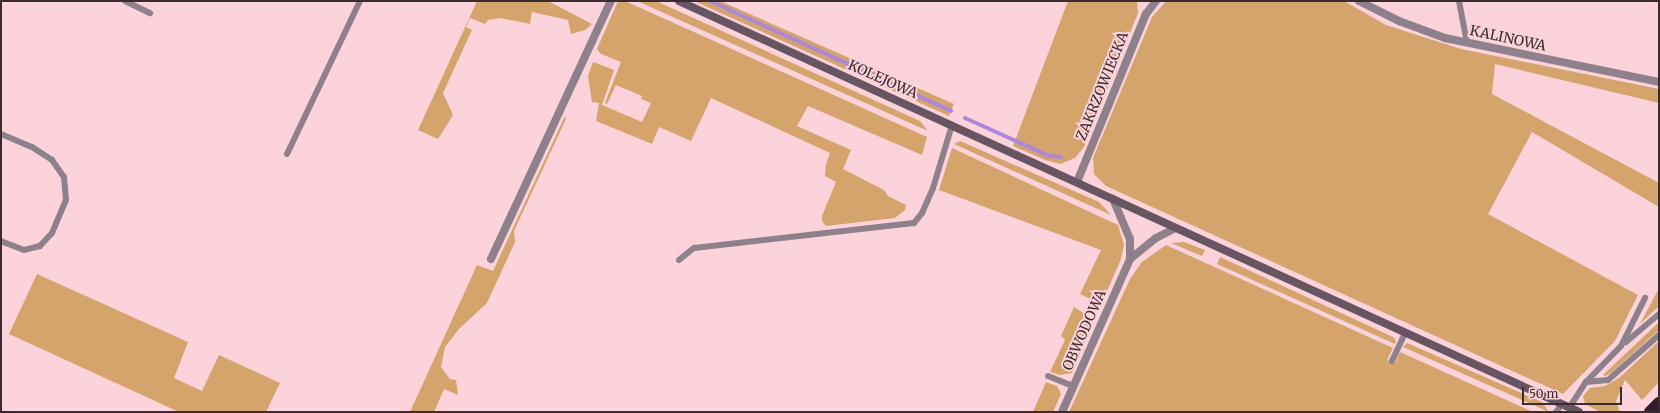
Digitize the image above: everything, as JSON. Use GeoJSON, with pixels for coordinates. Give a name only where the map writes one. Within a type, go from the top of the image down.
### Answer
{"type":"FeatureCollection","features":[{"type":"Feature","properties":{"kind":"highway"},"geometry":{"type":"LineString","coordinates":[[1650,412],[1659,403]]}},
{"type":"Feature","properties":{"kind":"street"},"geometry":{"type":"LineString","coordinates":[[491,259],[611,1]]}},
{"type":"Feature","properties":{"kind":"street","name":"KOLEJOWA"},"geometry":{"type":"LineString","coordinates":[[679,1],[1579,412]]}},
{"type":"Feature","properties":{"kind":"street","name":"KALINOWA"},"geometry":{"type":"LineString","coordinates":[[1359,1],[1410,26],[1467,43],[1659,82]]}},
{"type":"Feature","properties":{"kind":"street","name":"ZAKRZOWIECKA"},"geometry":{"type":"LineString","coordinates":[[1077,182],[1153,2]]}},
{"type":"Feature","properties":{"kind":"street","name":"OBWODOWA"},"geometry":{"type":"LineString","coordinates":[[1062,412],[1130,259],[1130,239],[1113,199]]}},
{"type":"Feature","properties":{"kind":"street","name":"OBWODOWA"},"geometry":{"type":"LineString","coordinates":[[1130,259],[1156,238],[1176,228]]}},
{"type":"Feature","properties":{"kind":"lane"},"geometry":{"type":"LineString","coordinates":[[125,1],[150,13]]}},
{"type":"Feature","properties":{"kind":"lane"},"geometry":{"type":"LineString","coordinates":[[287,154],[360,1]]}},
{"type":"Feature","properties":{"kind":"lane"},"geometry":{"type":"LineString","coordinates":[[1459,1],[1467,43]]}},
{"type":"Feature","properties":{"kind":"lane"},"geometry":{"type":"LineString","coordinates":[[680,260],[694,248],[914,223],[922,213],[933,188],[952,125]]}},
{"type":"Feature","properties":{"kind":"lane"},"geometry":{"type":"LineString","coordinates":[[1,134],[32,147],[52,160],[64,177],[66,193],[64,210],[52,233],[40,246],[24,250],[1,242]]}},
{"type":"Feature","properties":{"kind":"lane"},"geometry":{"type":"LineString","coordinates":[[1622,346],[1645,298]]}},
{"type":"Feature","properties":{"kind":"lane"},"geometry":{"type":"LineString","coordinates":[[1556,412],[1566,406],[1586,382],[1622,346],[1659,314]]}},
{"type":"Feature","properties":{"kind":"lane"},"geometry":{"type":"LineString","coordinates":[[1392,361],[1405,333]]}},
{"type":"Feature","properties":{"kind":"lane"},"geometry":{"type":"LineString","coordinates":[[1586,382],[1608,380],[1659,335]]}},
{"type":"Feature","properties":{"kind":"lane"},"geometry":{"type":"LineString","coordinates":[[1048,376],[1073,386]]}},
{"type":"Feature","properties":{"kind":"shaded area"},"geometry":{"type":"Polygon","coordinates":[[[477,1],[548,1],[592,24],[585,30],[571,34],[568,20],[532,12],[530,24],[500,18],[488,20],[485,24],[470,18],[466,27],[472,30],[443,93],[453,115],[438,139],[418,130],[477,1]]]}},
{"type":"Feature","properties":{"kind":"shaded area"},"geometry":{"type":"Polygon","coordinates":[[[618,1],[625,1],[927,137],[922,155],[808,106],[797,126],[851,150],[843,169],[884,190],[888,196],[906,205],[905,210],[895,218],[826,226],[822,221],[822,216],[836,182],[825,176],[826,164],[830,153],[711,98],[691,141],[659,127],[652,144],[596,121],[599,103],[592,102],[588,76],[593,62],[614,70],[602,105],[642,122],[651,103],[641,99],[642,96],[616,85],[607,104],[605,103],[621,62],[601,54],[597,49],[618,1]]]}},
{"type":"Feature","properties":{"kind":"shaded area"},"geometry":{"type":"Polygon","coordinates":[[[637,1],[656,1],[920,121],[928,131],[637,1]]]}},
{"type":"Feature","properties":{"kind":"shaded area"},"geometry":{"type":"Polygon","coordinates":[[[694,1],[720,1],[954,104],[949,116],[694,1]]]}},
{"type":"Feature","properties":{"kind":"shaded area"},"geometry":{"type":"Polygon","coordinates":[[[1068,1],[1137,1],[1138,13],[1084,147],[1075,158],[1060,164],[1045,160],[1013,146],[1068,1]]]}},
{"type":"Feature","properties":{"kind":"shaded area"},"geometry":{"type":"Polygon","coordinates":[[[1166,1],[1344,1],[1386,25],[1461,49],[1659,89],[1659,103],[1495,64],[1492,94],[1659,183],[1659,207],[1532,132],[1488,214],[1638,295],[1615,341],[1563,394],[1106,186],[1094,174],[1093,158],[1152,17],[1166,1]]]}},
{"type":"Feature","properties":{"kind":"shaded area"},"geometry":{"type":"Polygon","coordinates":[[[565,116],[566,119],[514,231],[515,242],[487,303],[459,329],[445,347],[441,367],[450,379],[456,380],[458,395],[444,389],[434,412],[410,412],[477,265],[493,271],[565,116]]]}},
{"type":"Feature","properties":{"kind":"shaded area"},"geometry":{"type":"Polygon","coordinates":[[[960,141],[1099,202],[1111,215],[954,144],[960,141]]]}},
{"type":"Feature","properties":{"kind":"shaded area"},"geometry":{"type":"Polygon","coordinates":[[[952,148],[1118,225],[1124,245],[1121,259],[1104,298],[1097,302],[1080,294],[1101,250],[939,190],[952,148]]]}},
{"type":"Feature","properties":{"kind":"shaded area"},"geometry":{"type":"Polygon","coordinates":[[[1184,242],[1205,250],[1202,256],[1171,243],[1184,242]]]}},
{"type":"Feature","properties":{"kind":"shaded area"},"geometry":{"type":"Polygon","coordinates":[[[1166,245],[1393,348],[1387,360],[1395,363],[1400,352],[1533,412],[1069,412],[1130,279],[1142,262],[1166,245]]]}},
{"type":"Feature","properties":{"kind":"shaded area"},"geometry":{"type":"Polygon","coordinates":[[[1220,257],[1393,337],[1396,341],[1395,344],[1217,264],[1220,257]]]}},
{"type":"Feature","properties":{"kind":"shaded area"},"geometry":{"type":"Polygon","coordinates":[[[37,274],[188,342],[174,378],[202,391],[219,355],[280,383],[266,412],[179,412],[9,334],[37,274]]]}},
{"type":"Feature","properties":{"kind":"shaded area"},"geometry":{"type":"Polygon","coordinates":[[[1659,288],[1659,306],[1640,324],[1659,288]]]}},
{"type":"Feature","properties":{"kind":"shaded area"},"geometry":{"type":"Polygon","coordinates":[[[1074,307],[1093,319],[1092,324],[1072,373],[1060,375],[1050,372],[1065,340],[1061,336],[1074,307]]]}},
{"type":"Feature","properties":{"kind":"shaded area"},"geometry":{"type":"Polygon","coordinates":[[[1659,322],[1659,330],[1612,372],[1606,376],[1603,375],[1659,322]]]}},
{"type":"Feature","properties":{"kind":"shaded area"},"geometry":{"type":"Polygon","coordinates":[[[1659,341],[1659,382],[1642,400],[1625,380],[1616,401],[1620,412],[1600,412],[1585,404],[1583,396],[1590,388],[1605,386],[1619,378],[1659,341]]]}},
{"type":"Feature","properties":{"kind":"shaded area"},"geometry":{"type":"Polygon","coordinates":[[[1407,343],[1542,402],[1549,412],[1403,347],[1407,343]]]}},
{"type":"Feature","properties":{"kind":"shaded area"},"geometry":{"type":"Polygon","coordinates":[[[1046,382],[1057,386],[1061,394],[1053,412],[1033,412],[1046,382]]]}},
{"type":"Feature","properties":{"kind":"waterway"},"geometry":{"type":"LineString","coordinates":[[710,1],[951,111]]}},
{"type":"Feature","properties":{"kind":"waterway"},"geometry":{"type":"LineString","coordinates":[[965,118],[1049,156],[1061,157]]}}]}
